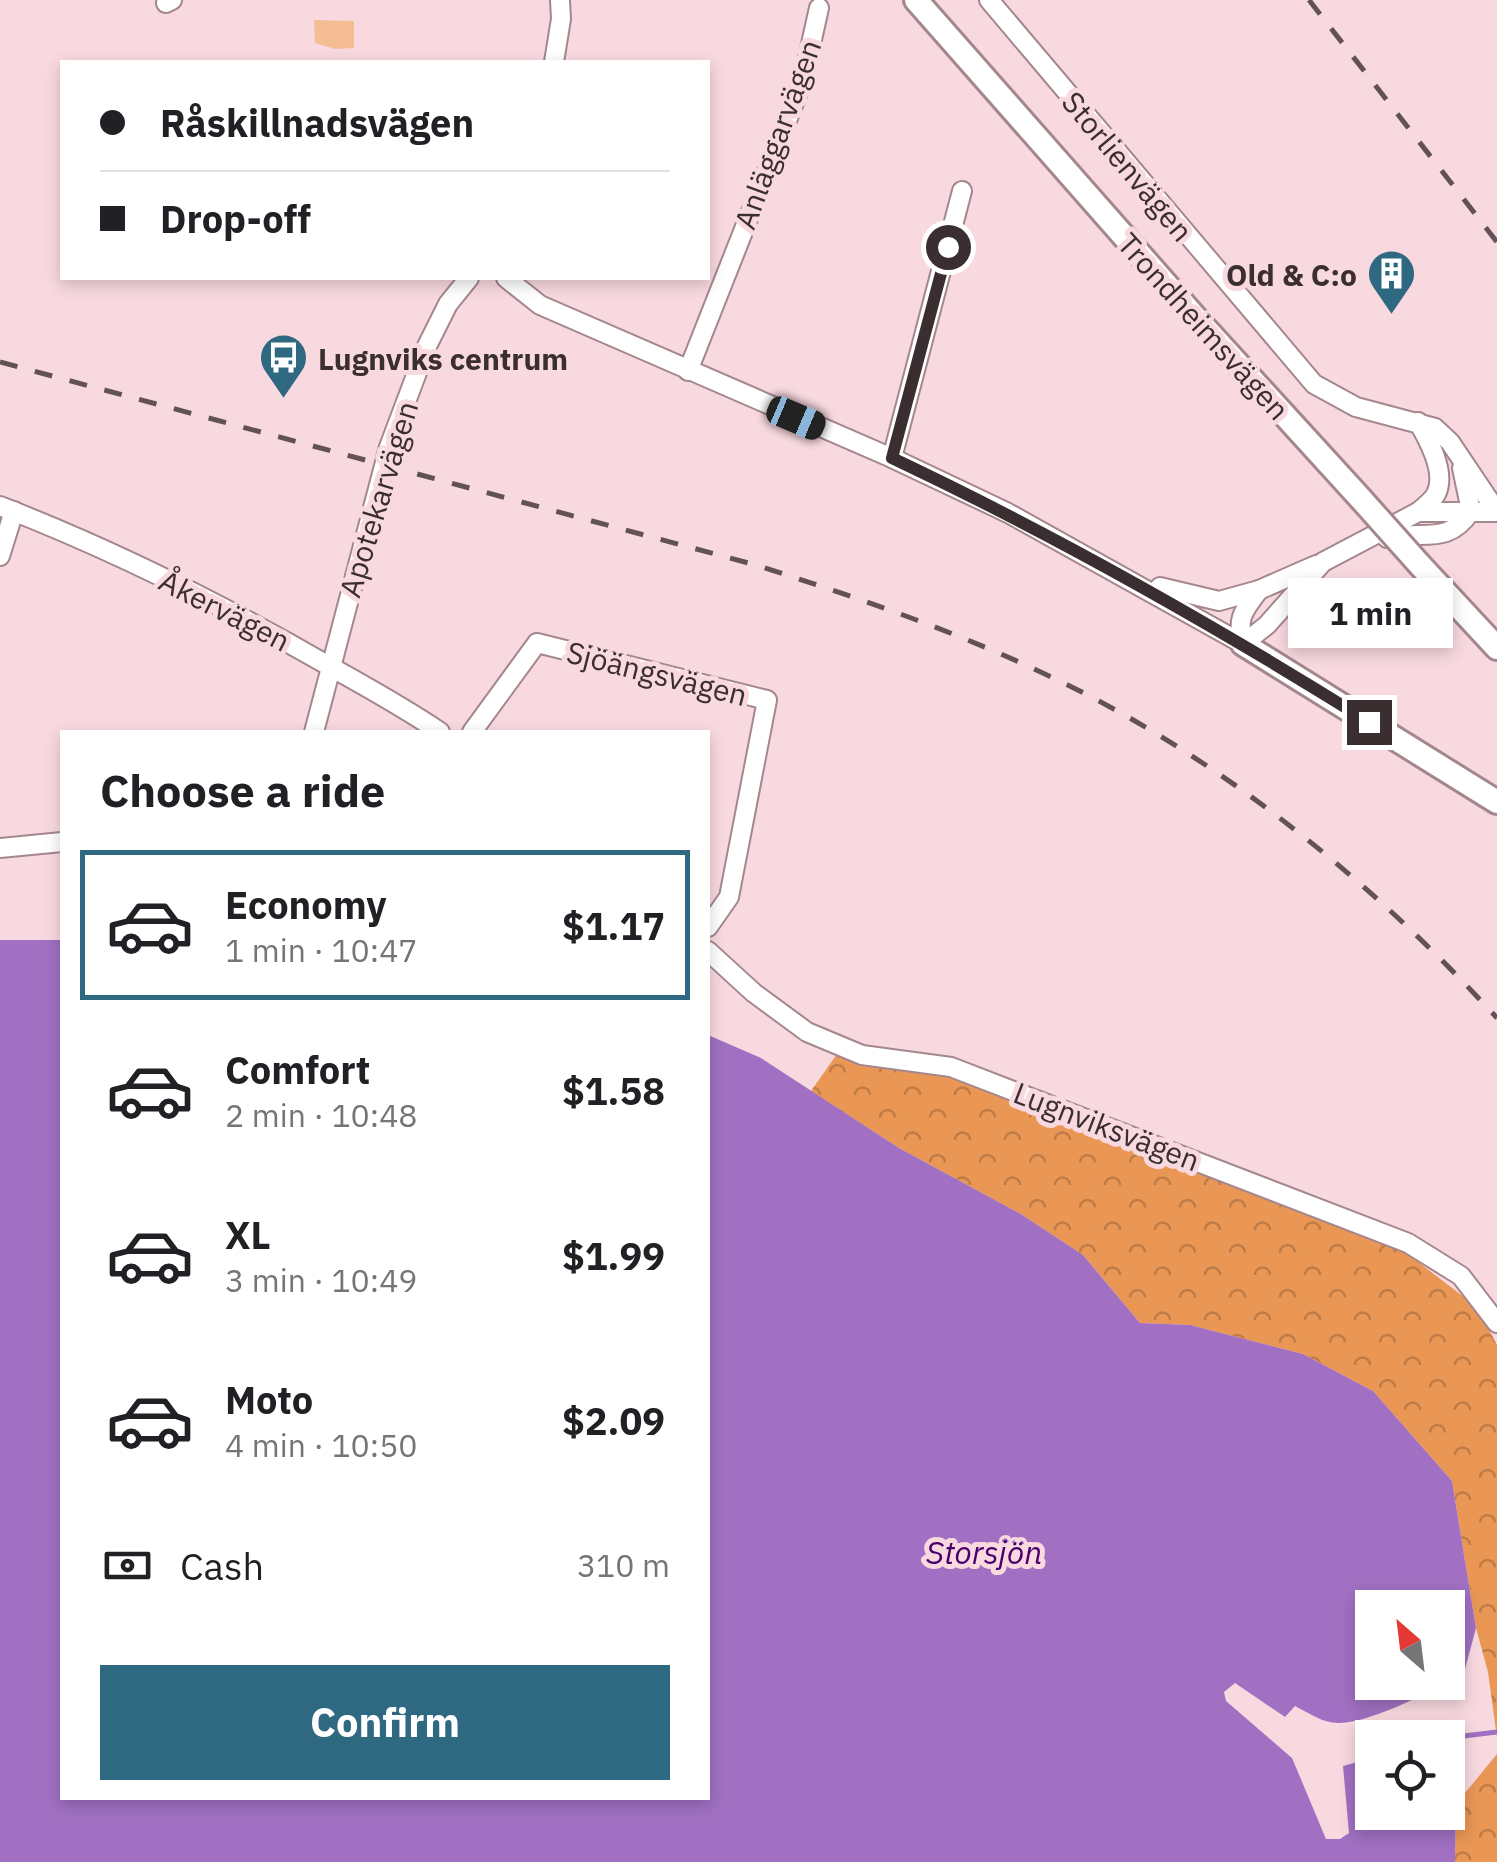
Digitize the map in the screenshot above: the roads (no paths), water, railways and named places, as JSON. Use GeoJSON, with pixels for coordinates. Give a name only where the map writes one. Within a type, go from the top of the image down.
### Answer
{"type":"FeatureCollection","features":[{"type":"Feature","properties":{"kind":"main road","name":"Trondheimsvägen"},"geometry":{"type":"LineString","coordinates":[[916,0],[1181,302],[1497,648]]}},
{"type":"Feature","properties":{"kind":"main road"},"geometry":{"type":"LineString","coordinates":[[1243,644],[1497,802]]}},
{"type":"Feature","properties":{"kind":"street"},"geometry":{"type":"LineString","coordinates":[[554,60],[560,0]]}},
{"type":"Feature","properties":{"kind":"street","name":"Storlienvägen"},"geometry":{"type":"LineString","coordinates":[[988,0],[1314,384],[1356,406],[1434,428],[1450,442],[1497,512]]}},
{"type":"Feature","properties":{"kind":"street","name":"Anläggarvägen"},"geometry":{"type":"LineString","coordinates":[[688,371],[803,80],[820,8]]}},
{"type":"Feature","properties":{"kind":"street"},"geometry":{"type":"LineString","coordinates":[[892,458],[962,190]]}},
{"type":"Feature","properties":{"kind":"street","name":"Apotekarvägen"},"geometry":{"type":"LineString","coordinates":[[314,730],[388,447],[428,346],[448,304],[467,280]]}},
{"type":"Feature","properties":{"kind":"street"},"geometry":{"type":"LineString","coordinates":[[509,280],[540,305],[892,458],[1008,513],[1243,644]]}},
{"type":"Feature","properties":{"kind":"street"},"geometry":{"type":"LineString","coordinates":[[1126,576],[1219,601],[1259,590],[1357,545],[1418,512],[1436,494],[1434,455],[1417,422]]}},
{"type":"Feature","properties":{"kind":"street"},"geometry":{"type":"LineString","coordinates":[[1357,545],[1407,533],[1442,534],[1458,529],[1471,511],[1460,460]]}},
{"type":"Feature","properties":{"kind":"street"},"geometry":{"type":"LineString","coordinates":[[0,556],[7,509]]}},
{"type":"Feature","properties":{"kind":"street","name":"Åkervägen"},"geometry":{"type":"LineString","coordinates":[[7,509],[109,551],[277,636],[398,703],[437,730]]}},
{"type":"Feature","properties":{"kind":"street"},"geometry":{"type":"LineString","coordinates":[[1418,512],[1497,512]]}},
{"type":"Feature","properties":{"kind":"street"},"geometry":{"type":"LineString","coordinates":[[1243,644],[1267,624],[1323,562]]}},
{"type":"Feature","properties":{"kind":"street"},"geometry":{"type":"LineString","coordinates":[[1243,644],[1238,627],[1245,608],[1259,590]]}},
{"type":"Feature","properties":{"kind":"street","name":"Sjöängsvägen"},"geometry":{"type":"LineString","coordinates":[[473,730],[537,644],[767,700],[729,897],[710,924]]}},
{"type":"Feature","properties":{"kind":"street"},"geometry":{"type":"LineString","coordinates":[[0,848],[60,842]]}},
{"type":"Feature","properties":{"kind":"street","name":"Lugnviksvägen"},"geometry":{"type":"LineString","coordinates":[[710,953],[754,993],[808,1032],[862,1055],[951,1067],[1408,1244],[1460,1276],[1497,1323]]}},
{"type":"Feature","properties":{"kind":"water","name":"Storsjön"},"geometry":{"type":"Polygon","coordinates":[[[0,940],[60,940],[60,1800],[710,1800],[710,1036],[761,1058],[899,1148],[1021,1214],[1083,1255],[1140,1323],[1190,1325],[1303,1354],[1373,1391],[1452,1481],[1476,1628],[1465,1669],[1465,1590],[1355,1590],[1355,1700],[1413,1700],[1380,1714],[1334,1723],[1295,1706],[1285,1717],[1235,1683],[1224,1692],[1226,1701],[1292,1758],[1326,1839],[1340,1839],[1349,1833],[1343,1766],[1355,1763],[1355,1830],[1456,1830],[1455,1862],[0,1862],[0,940]]]}},
{"type":"Feature","properties":{"kind":"waterway"},"geometry":{"type":"LineString","coordinates":[[1465,1736],[1497,1732]]}},
{"type":"Feature","properties":{"kind":"railway"},"geometry":{"type":"LineString","coordinates":[[1309,0],[1497,242]]}},
{"type":"Feature","properties":{"kind":"railway"},"geometry":{"type":"LineString","coordinates":[[0,362],[756,565],[976,643],[1110,707],[1231,782],[1344,870],[1449,967],[1497,1018]]}},
{"type":"Feature","properties":{"kind":"place","name":"Old & C:o"},"geometry":{"type":"Point","coordinates":[1392,316]}},
{"type":"Feature","properties":{"kind":"place","name":"Lugnviks centrum"},"geometry":{"type":"Point","coordinates":[283,400]}}]}
